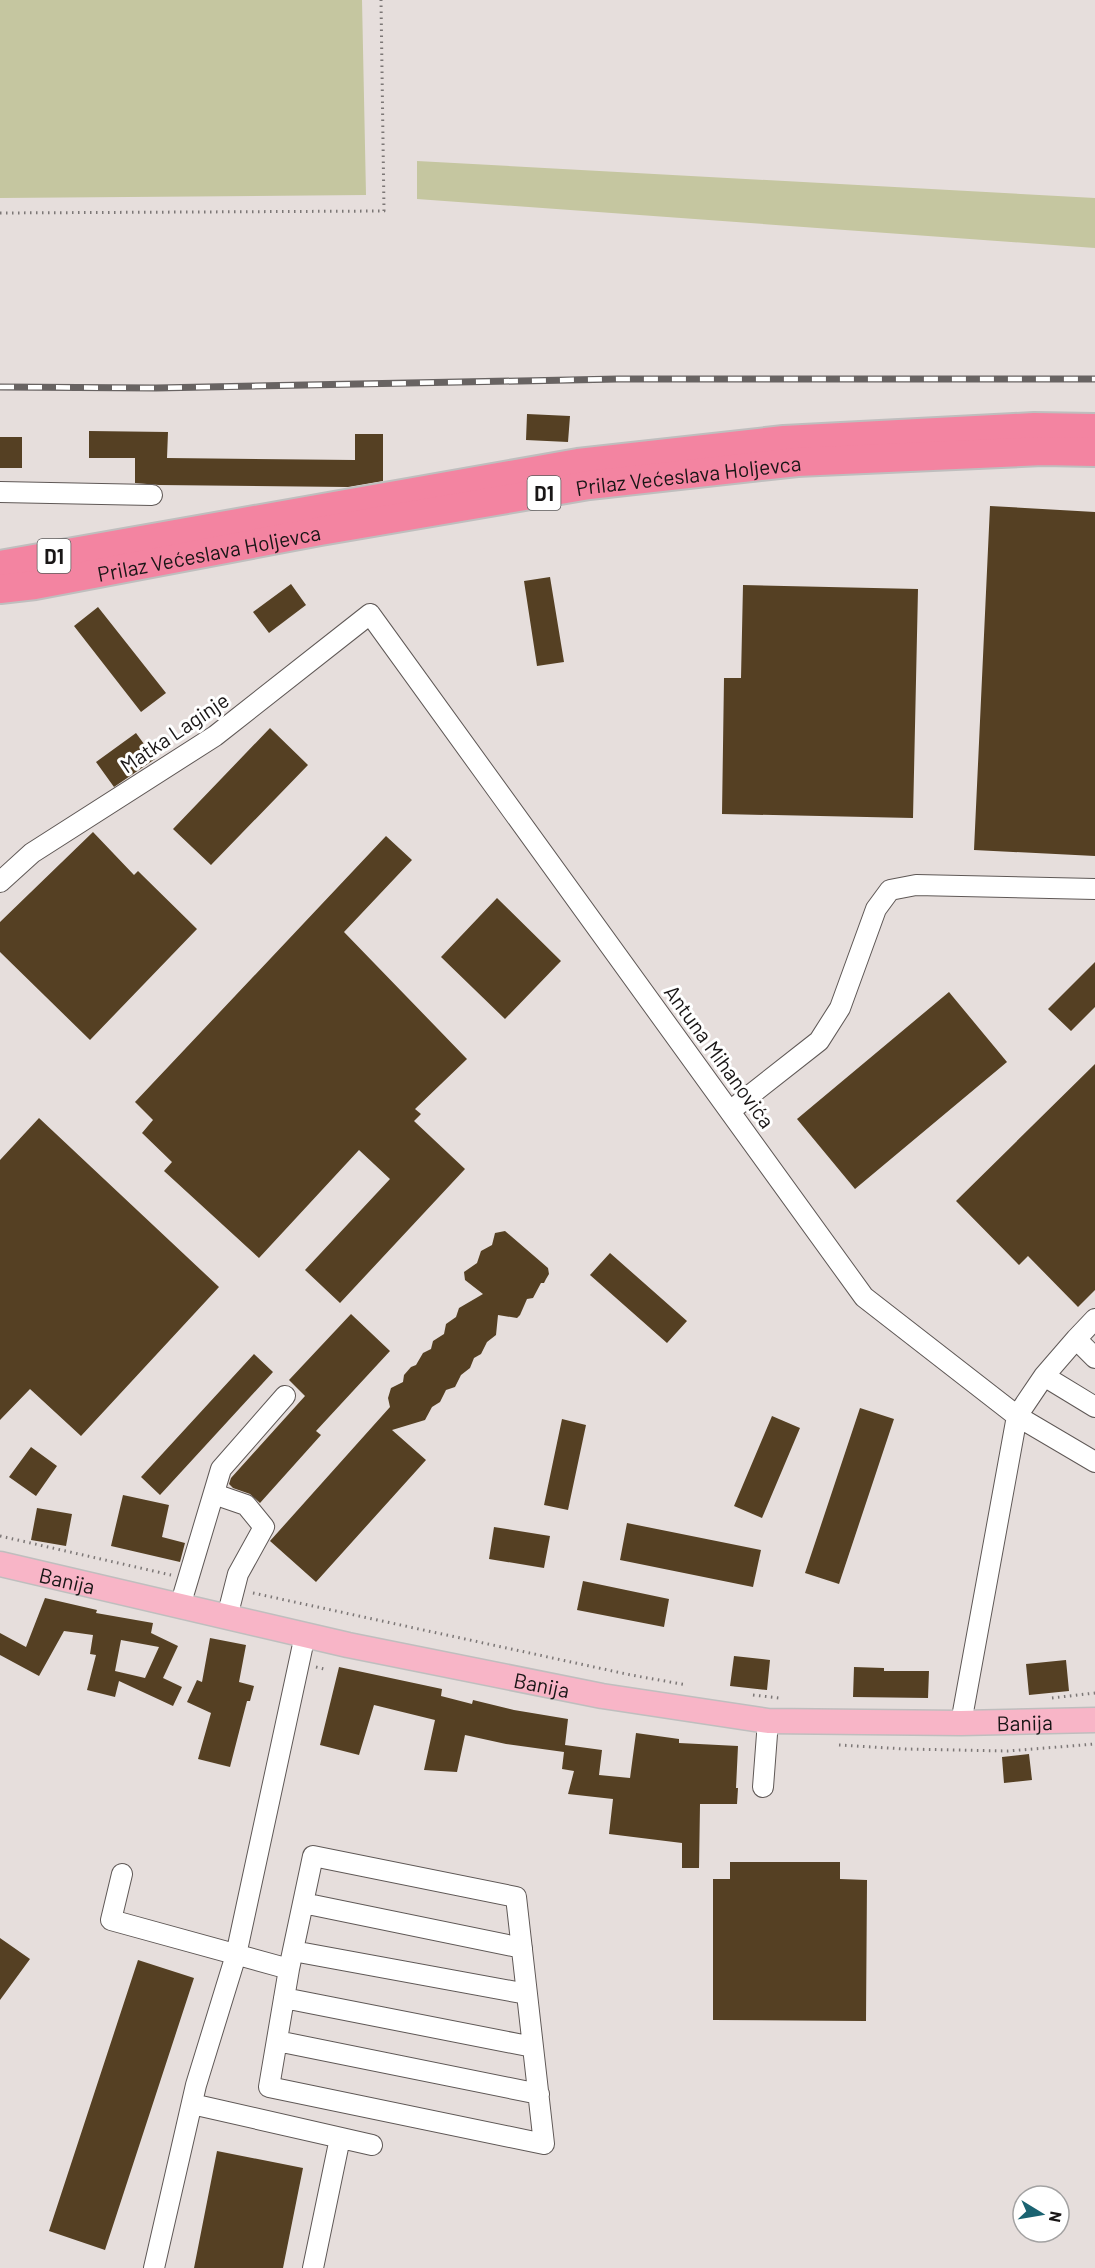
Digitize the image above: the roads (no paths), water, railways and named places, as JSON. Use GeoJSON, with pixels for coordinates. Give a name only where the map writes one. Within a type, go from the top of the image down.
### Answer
{"type":"FeatureCollection","features":[{"type":"Feature","properties":{"kind":"highway","name":"Prilaz Većeslava Holjevca"},"geometry":{"type":"LineString","coordinates":[[0,564],[578,463],[784,440],[1034,427],[1095,428]]}},
{"type":"Feature","properties":{"kind":"highway","name":"Prilaz Većeslava Holjevca"},"geometry":{"type":"LineString","coordinates":[[0,589],[35,585],[320,531],[589,485],[797,462],[1043,451],[1095,452]]}},
{"type":"Feature","properties":{"kind":"main road","name":"Banija"},"geometry":{"type":"LineString","coordinates":[[0,1564],[305,1635],[602,1696],[768,1721],[961,1723],[1095,1720]]}},
{"type":"Feature","properties":{"kind":"street"},"geometry":{"type":"LineString","coordinates":[[0,492],[152,495]]}},
{"type":"Feature","properties":{"kind":"street","name":"Matka Laginje"},"geometry":{"type":"LineString","coordinates":[[0,882],[32,853],[215,736],[370,614]]}},
{"type":"Feature","properties":{"kind":"street","name":"Antuna Mihanovića"},"geometry":{"type":"LineString","coordinates":[[370,614],[864,1297],[1017,1416],[1095,1462]]}},
{"type":"Feature","properties":{"kind":"street"},"geometry":{"type":"LineString","coordinates":[[730,1111],[819,1041],[840,1008],[876,909],[890,890],[916,885],[1095,889]]}},
{"type":"Feature","properties":{"kind":"street"},"geometry":{"type":"LineString","coordinates":[[961,1723],[1017,1416],[1044,1376],[1095,1319]]}},
{"type":"Feature","properties":{"kind":"street"},"geometry":{"type":"LineString","coordinates":[[1076,1339],[1095,1358]]}},
{"type":"Feature","properties":{"kind":"street"},"geometry":{"type":"LineString","coordinates":[[1044,1376],[1095,1407]]}},
{"type":"Feature","properties":{"kind":"street"},"geometry":{"type":"LineString","coordinates":[[180,1606],[221,1469],[285,1396]]}},
{"type":"Feature","properties":{"kind":"street"},"geometry":{"type":"LineString","coordinates":[[214,1494],[246,1505],[264,1527],[238,1574],[227,1617]]}},
{"type":"Feature","properties":{"kind":"street"},"geometry":{"type":"LineString","coordinates":[[154,2268],[192,2104],[236,1955],[305,1635]]}},
{"type":"Feature","properties":{"kind":"street"},"geometry":{"type":"LineString","coordinates":[[763,1787],[768,1721]]}},
{"type":"Feature","properties":{"kind":"street"},"geometry":{"type":"LineString","coordinates":[[313,1856],[516,1897],[544,2144],[269,2087],[303,1903],[313,1856]]}},
{"type":"Feature","properties":{"kind":"street"},"geometry":{"type":"LineString","coordinates":[[122,1874],[111,1920],[236,1955],[291,1960],[527,1994]]}},
{"type":"Feature","properties":{"kind":"street"},"geometry":{"type":"LineString","coordinates":[[303,1903],[522,1948]]}},
{"type":"Feature","properties":{"kind":"street"},"geometry":{"type":"LineString","coordinates":[[284,1998],[533,2047]]}},
{"type":"Feature","properties":{"kind":"street"},"geometry":{"type":"LineString","coordinates":[[277,2041],[538,2094]]}},
{"type":"Feature","properties":{"kind":"street"},"geometry":{"type":"LineString","coordinates":[[192,2104],[372,2145]]}},
{"type":"Feature","properties":{"kind":"street"},"geometry":{"type":"LineString","coordinates":[[313,2268],[340,2138]]}},
{"type":"Feature","properties":{"kind":"railway"},"geometry":{"type":"LineString","coordinates":[[0,387],[156,388],[618,379],[1095,379]]}}]}
